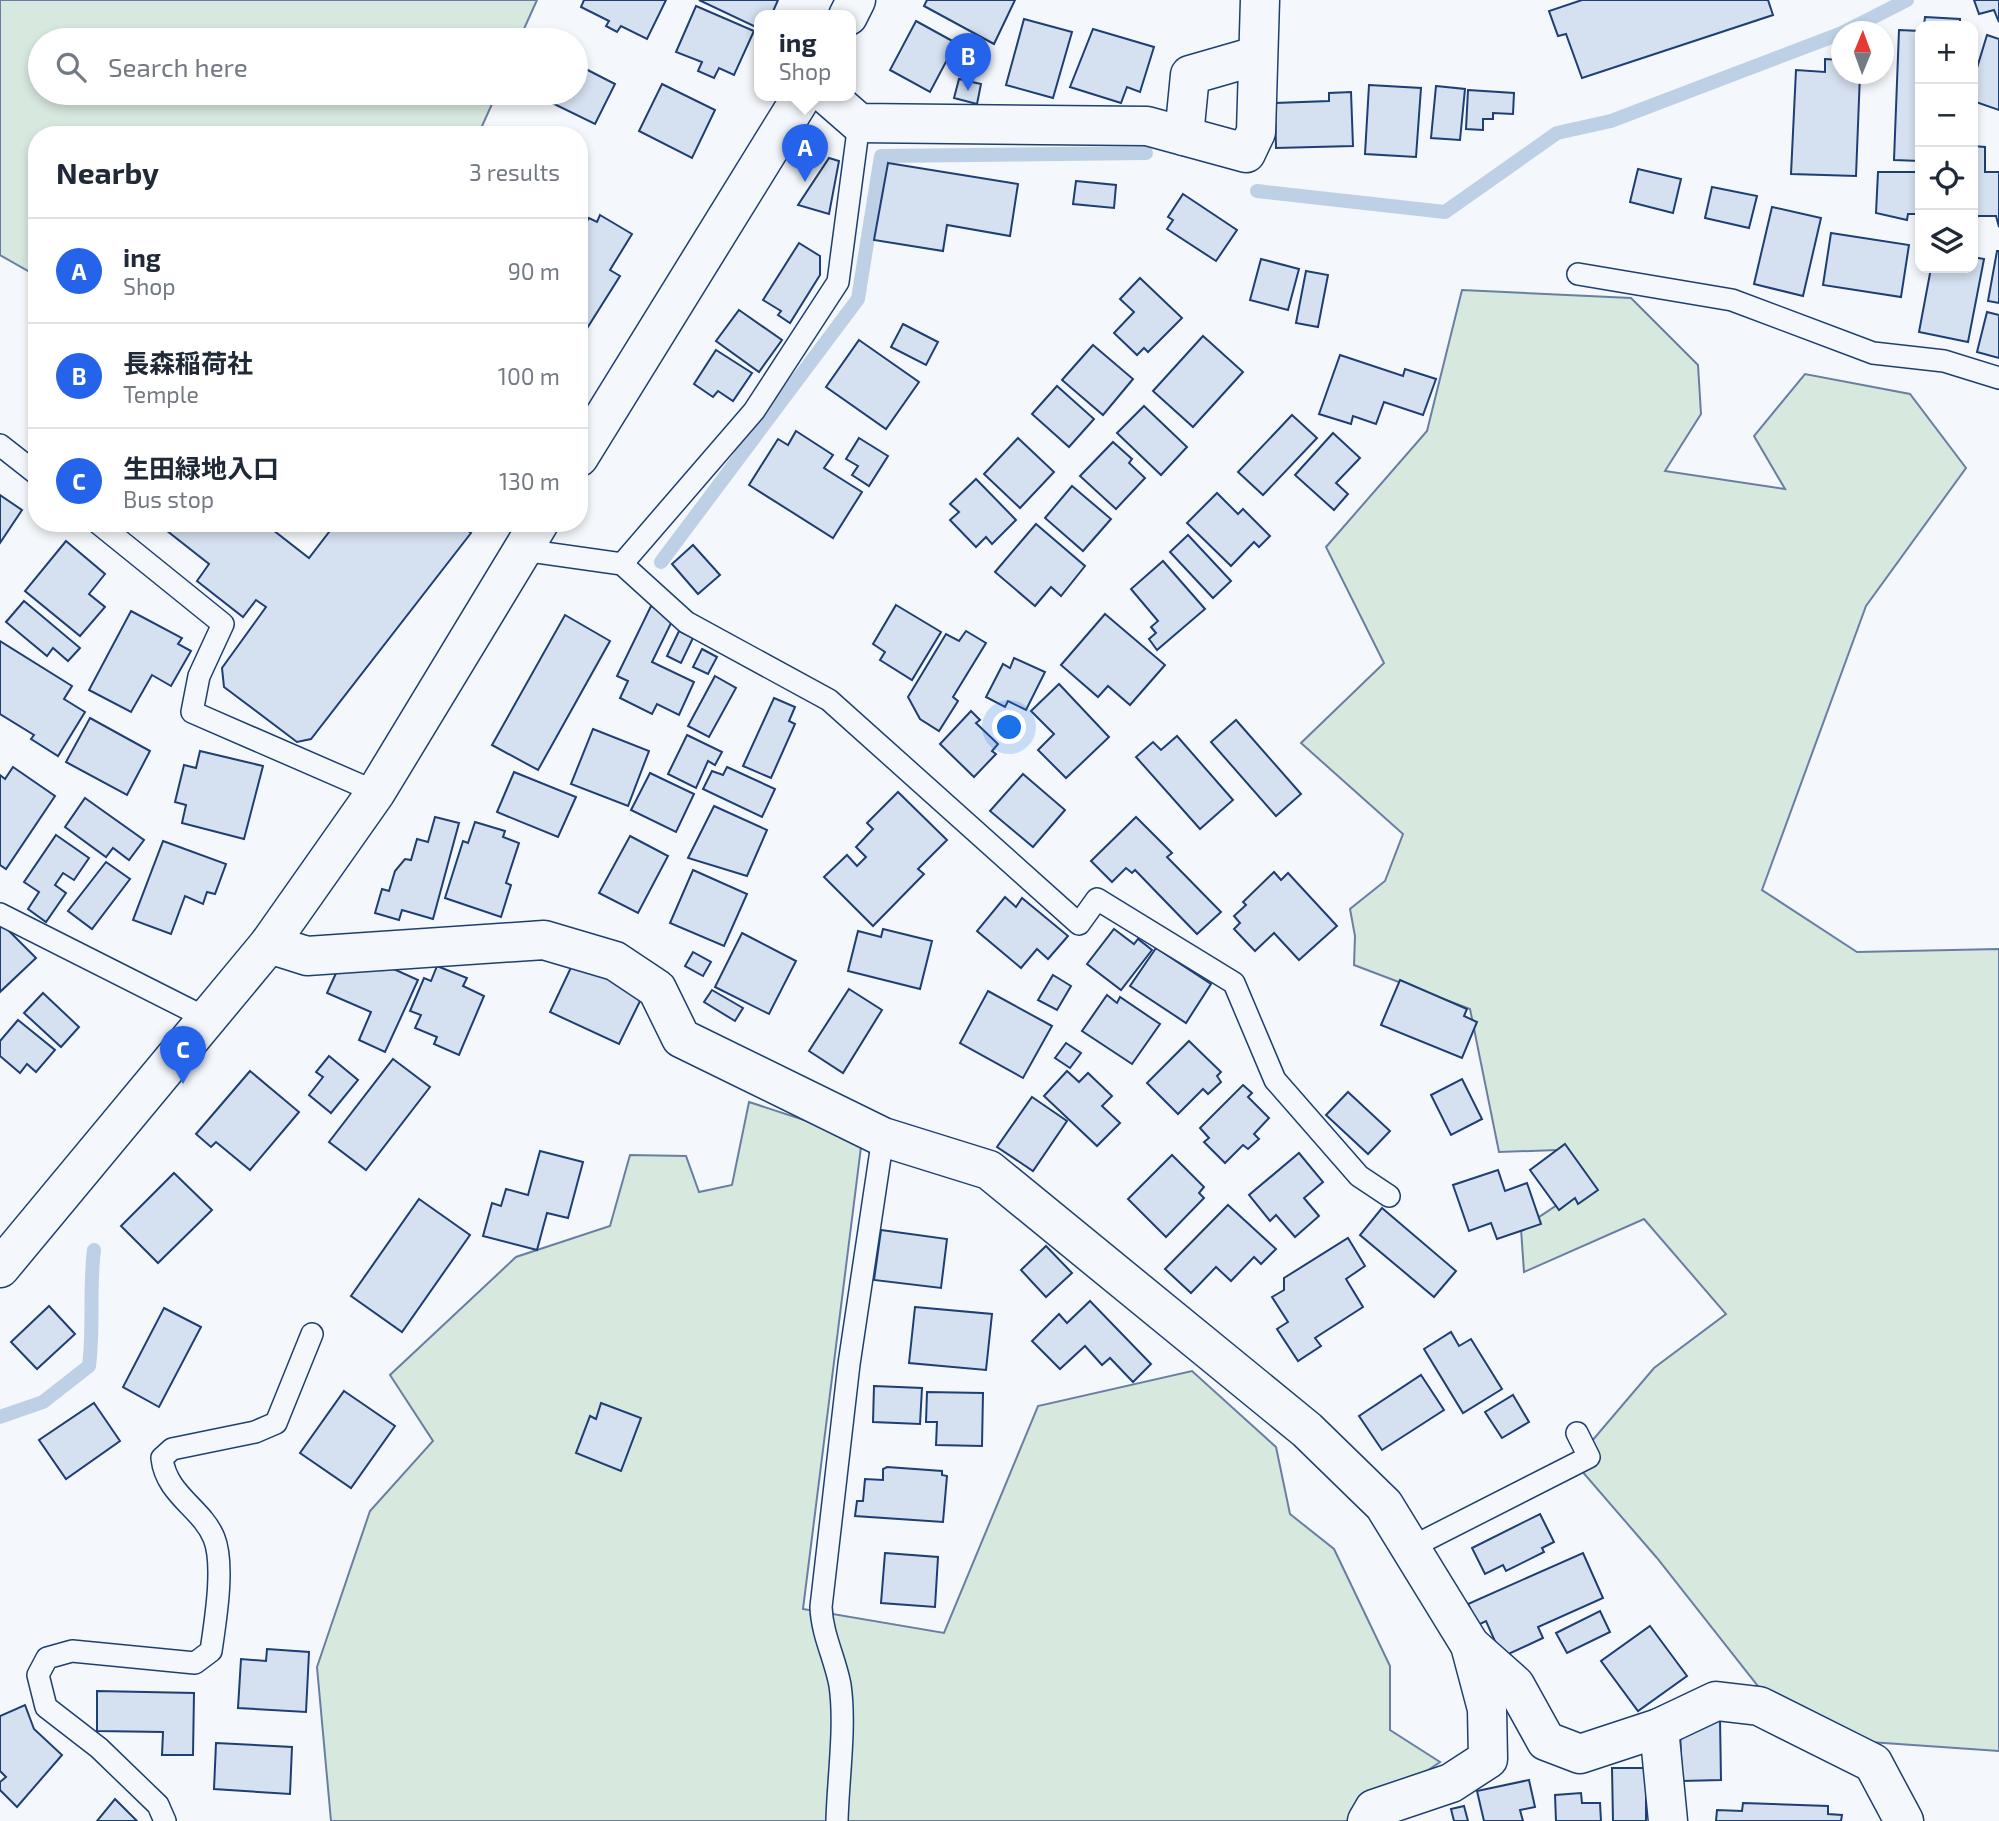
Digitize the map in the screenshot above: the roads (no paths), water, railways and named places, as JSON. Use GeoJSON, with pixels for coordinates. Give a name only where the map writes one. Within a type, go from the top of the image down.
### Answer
{"type":"FeatureCollection","features":[{"type":"Feature","properties":{"kind":"street"},"geometry":{"type":"LineString","coordinates":[[834,101],[859,123],[1147,126],[1246,153],[1255,132],[1260,0]]}},
{"type":"Feature","properties":{"kind":"street"},"geometry":{"type":"LineString","coordinates":[[1184,136],[1190,75],[1256,56]]}},
{"type":"Feature","properties":{"kind":"street"},"geometry":{"type":"LineString","coordinates":[[588,442],[799,101]]}},
{"type":"Feature","properties":{"kind":"street"},"geometry":{"type":"LineString","coordinates":[[0,1268],[269,944],[376,792],[531,537]]}},
{"type":"Feature","properties":{"kind":"street"},"geometry":{"type":"LineString","coordinates":[[269,944],[307,956],[544,940],[615,961],[657,989],[681,1038],[883,1137],[989,1170],[1018,1192],[1307,1430],[1384,1505],[1469,1645],[1487,1709],[1488,1759],[1451,1783],[1374,1809],[1367,1821]]}},
{"type":"Feature","properties":{"kind":"street"},"geometry":{"type":"LineString","coordinates":[[1469,1645],[1514,1685],[1546,1741],[1580,1754],[1659,1728],[1716,1701],[1759,1706],[1873,1763],[1904,1821]]}},
{"type":"Feature","properties":{"kind":"street"},"geometry":{"type":"LineString","coordinates":[[1659,1728],[1668,1821]]}},
{"type":"Feature","properties":{"kind":"lane"},"geometry":{"type":"LineString","coordinates":[[622,564],[754,411],[838,282],[859,123]]}},
{"type":"Feature","properties":{"kind":"lane"},"geometry":{"type":"LineString","coordinates":[[1578,275],[1732,300],[1873,353],[1944,361],[1999,378]]}},
{"type":"Feature","properties":{"kind":"lane"},"geometry":{"type":"LineString","coordinates":[[0,445],[28,467]]}},
{"type":"Feature","properties":{"kind":"lane"},"geometry":{"type":"LineString","coordinates":[[109,532],[223,624],[199,676],[192,712],[376,792]]}},
{"type":"Feature","properties":{"kind":"lane"},"geometry":{"type":"LineString","coordinates":[[531,537],[622,564],[686,622],[829,701],[1079,924],[1097,899],[1234,983],[1275,1080],[1359,1176],[1388,1196]]}},
{"type":"Feature","properties":{"kind":"lane"},"geometry":{"type":"LineString","coordinates":[[0,914],[206,1018]]}},
{"type":"Feature","properties":{"kind":"lane"},"geometry":{"type":"LineString","coordinates":[[836,1821],[840,1686],[822,1631],[821,1607],[849,1364],[883,1137]]}},
{"type":"Feature","properties":{"kind":"lane"},"geometry":{"type":"LineString","coordinates":[[165,1821],[158,1805],[99,1748],[46,1707],[38,1675],[47,1658],[72,1651],[195,1663],[211,1651],[218,1573],[214,1538],[164,1475],[162,1458],[172,1449],[255,1432],[276,1423],[312,1334]]}},
{"type":"Feature","properties":{"kind":"lane"},"geometry":{"type":"LineString","coordinates":[[1410,1548],[1589,1457],[1577,1433]]}},
{"type":"Feature","properties":{"kind":"waterway"},"geometry":{"type":"LineString","coordinates":[[1866,21],[1907,0]]}},
{"type":"Feature","properties":{"kind":"waterway"},"geometry":{"type":"LineString","coordinates":[[1257,191],[1445,212],[1557,133],[1611,121],[1831,37]]}},
{"type":"Feature","properties":{"kind":"waterway"},"geometry":{"type":"LineString","coordinates":[[661,562],[858,299],[881,156],[1146,153]]}},
{"type":"Feature","properties":{"kind":"waterway"},"geometry":{"type":"LineString","coordinates":[[0,1417],[43,1402],[89,1366],[94,1250]]}},
{"type":"Feature","properties":{"kind":"place","name":"長森稲荷社"},"geometry":{"type":"Point","coordinates":[968,91]}},
{"type":"Feature","properties":{"kind":"place","name":"ing"},"geometry":{"type":"Point","coordinates":[805,182]}},
{"type":"Feature","properties":{"kind":"place","name":"生田緑地入口"},"geometry":{"type":"Point","coordinates":[183,1084]}}]}
